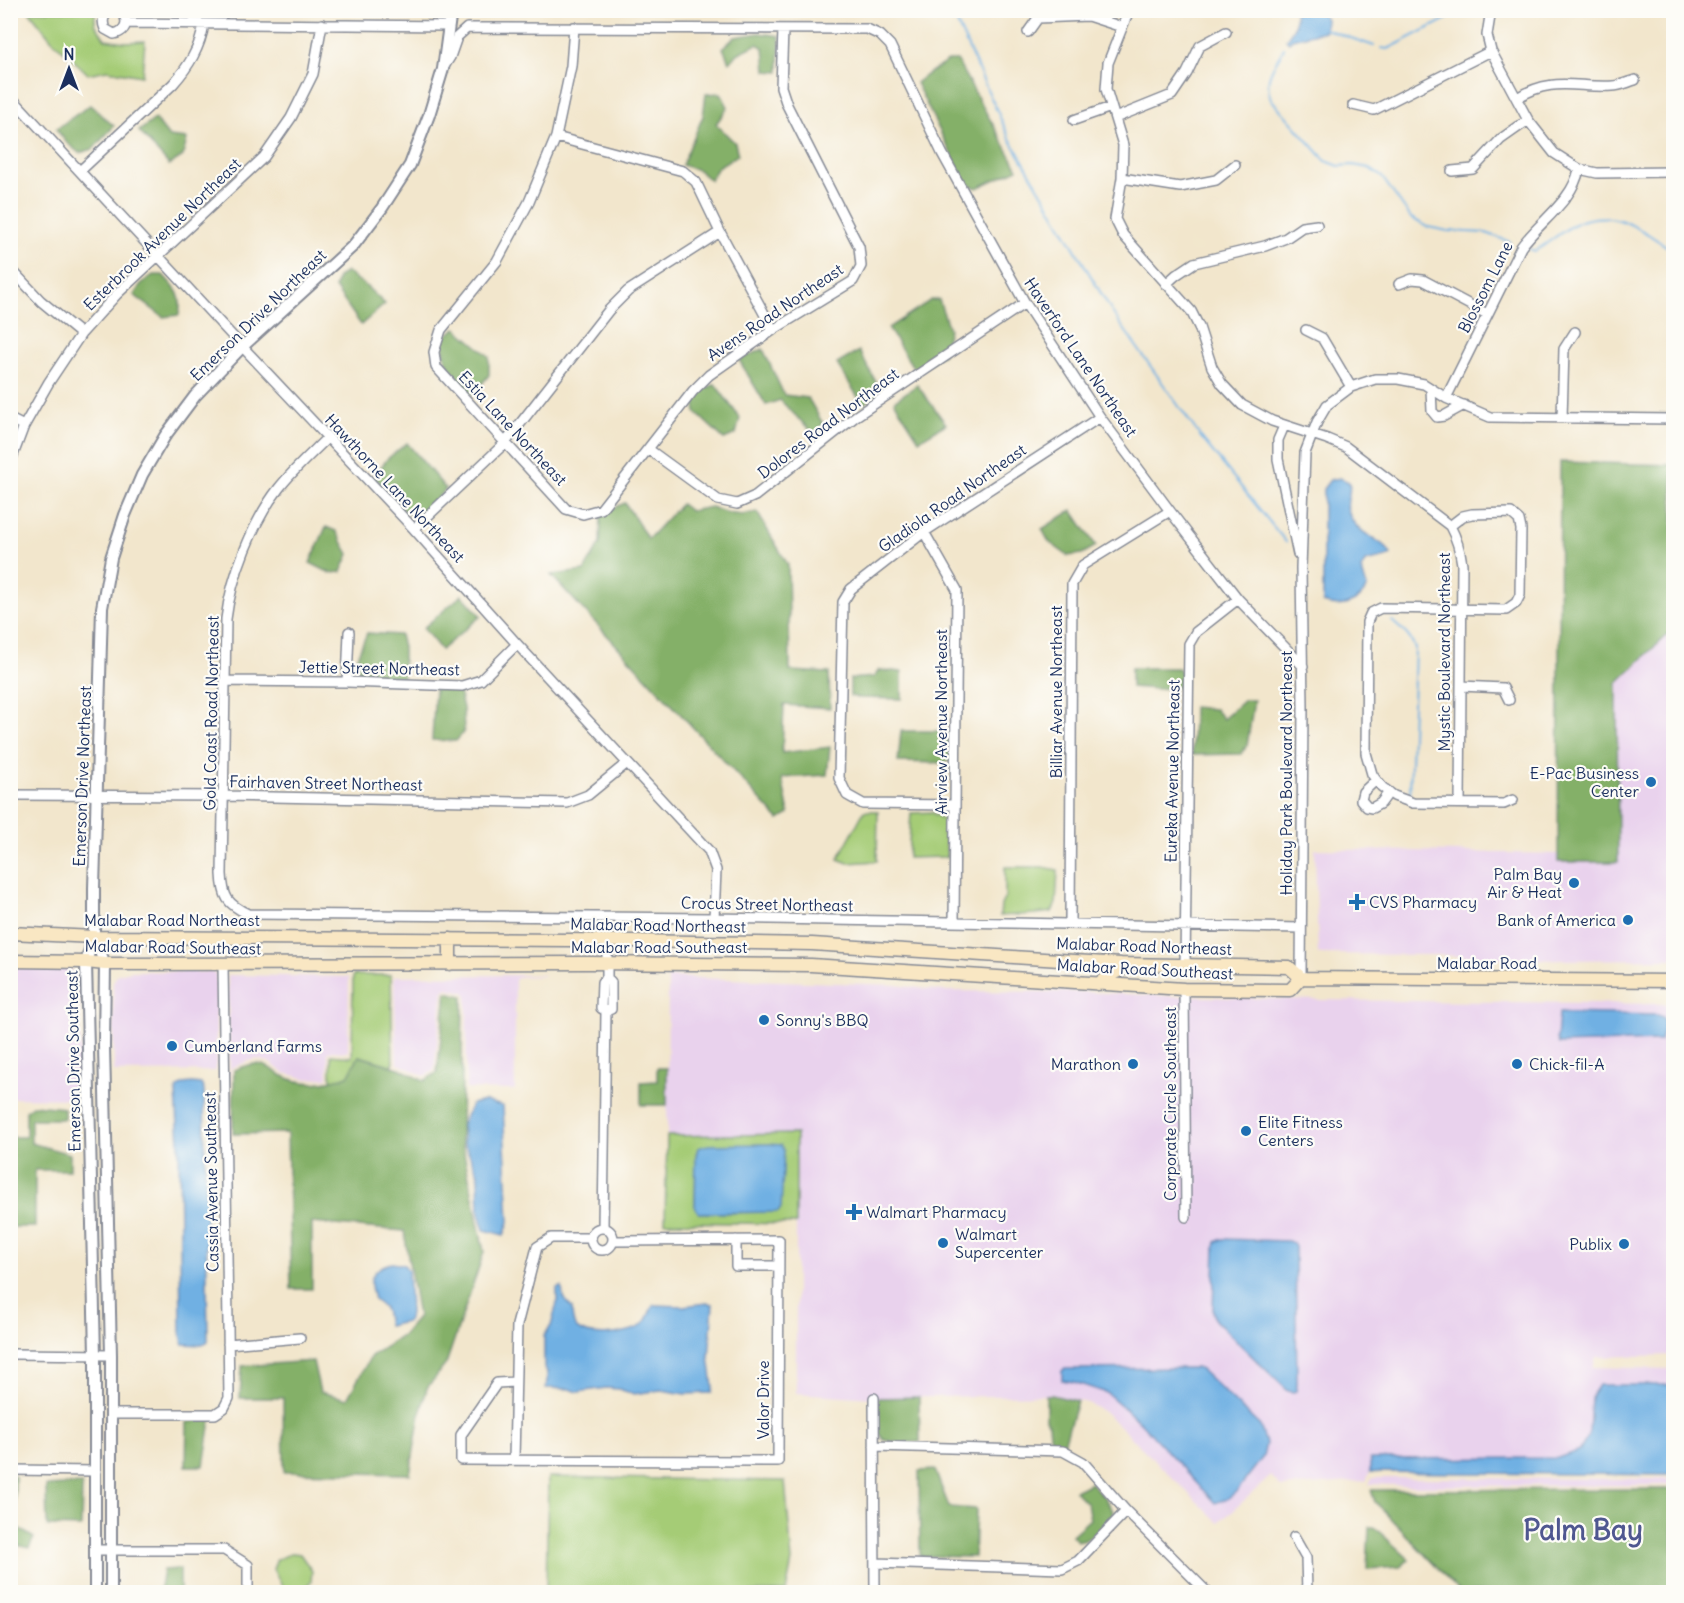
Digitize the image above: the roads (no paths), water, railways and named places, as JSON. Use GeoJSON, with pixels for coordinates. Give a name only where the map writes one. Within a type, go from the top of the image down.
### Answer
{"type":"FeatureCollection","features":[{"type":"Feature","properties":{"kind":"main road","name":"Malabar Road Northeast"},"geometry":{"type":"LineString","coordinates":[[10,933],[94,937],[607,940],[812,944],[1132,964],[1289,967],[1301,978]]}},
{"type":"Feature","properties":{"kind":"main road"},"geometry":{"type":"LineString","coordinates":[[450,939],[450,964]]}},
{"type":"Feature","properties":{"kind":"main road","name":"Malabar Road Southeast"},"geometry":{"type":"LineString","coordinates":[[10,961],[105,964],[811,965],[1184,989],[1290,990],[1301,978]]}},
{"type":"Feature","properties":{"kind":"main road"},"geometry":{"type":"LineString","coordinates":[[1098,984],[1132,964]]}},
{"type":"Feature","properties":{"kind":"main road","name":"Malabar Road"},"geometry":{"type":"LineString","coordinates":[[1301,978],[1674,981]]}},
{"type":"Feature","properties":{"kind":"street"},"geometry":{"type":"LineString","coordinates":[[112,10],[106,14],[103,21],[107,31],[114,34],[121,32],[127,23]]}},
{"type":"Feature","properties":{"kind":"street"},"geometry":{"type":"LineString","coordinates":[[118,10],[124,15],[127,23]]}},
{"type":"Feature","properties":{"kind":"street","name":"Emerson Drive Northeast"},"geometry":{"type":"LineString","coordinates":[[94,937],[102,608],[111,558],[125,515],[142,475],[165,436],[195,396],[242,347],[353,246],[382,208],[410,165],[443,69],[450,10]]}},
{"type":"Feature","properties":{"kind":"street"},"geometry":{"type":"LineString","coordinates":[[1130,10],[1108,63],[1106,89],[1123,145],[1122,178],[1115,219],[1123,235],[1191,311],[1199,327],[1212,367],[1222,384],[1242,405],[1272,422],[1346,447],[1450,526],[1463,516],[1473,514],[1511,513],[1519,520],[1521,529],[1520,595],[1516,603],[1506,610],[1381,608],[1371,613],[1367,622],[1366,753],[1376,780],[1394,796],[1413,803],[1504,804],[1513,800]]}},
{"type":"Feature","properties":{"kind":"street"},"geometry":{"type":"LineString","coordinates":[[1491,10],[1486,35],[1491,51],[1528,120],[1554,153],[1580,168],[1597,173],[1674,172]]}},
{"type":"Feature","properties":{"kind":"street"},"geometry":{"type":"LineString","coordinates":[[1028,32],[1038,18],[1088,16],[1122,27]]}},
{"type":"Feature","properties":{"kind":"street"},"geometry":{"type":"LineString","coordinates":[[127,23],[448,26]]}},
{"type":"Feature","properties":{"kind":"street"},"geometry":{"type":"LineString","coordinates":[[80,171],[185,71],[201,39],[204,24]]}},
{"type":"Feature","properties":{"kind":"street","name":"Esterbrook Avenue Northeast"},"geometry":{"type":"LineString","coordinates":[[10,463],[24,426],[49,382],[81,334],[117,294],[264,157],[291,118],[313,74],[322,24]]}},
{"type":"Feature","properties":{"kind":"street"},"geometry":{"type":"LineString","coordinates":[[574,27],[571,66],[556,137],[683,171],[696,182],[773,330]]}},
{"type":"Feature","properties":{"kind":"street"},"geometry":{"type":"LineString","coordinates":[[443,69],[457,37],[467,28],[783,30]]}},
{"type":"Feature","properties":{"kind":"street","name":"Haverford Lane Northeast"},"geometry":{"type":"LineString","coordinates":[[783,30],[867,29],[880,35],[890,45],[942,153],[1025,303],[1100,417],[1238,600],[1303,666]]}},
{"type":"Feature","properties":{"kind":"street","name":"Avens Road Northeast"},"geometry":{"type":"LineString","coordinates":[[583,514],[601,509],[693,390],[709,375],[773,330],[853,281],[861,266],[859,247],[787,105],[781,87],[783,30]]}},
{"type":"Feature","properties":{"kind":"street"},"geometry":{"type":"LineString","coordinates":[[1115,118],[1172,95],[1187,73],[1200,46],[1226,32]]}},
{"type":"Feature","properties":{"kind":"street"},"geometry":{"type":"LineString","coordinates":[[1353,105],[1374,110],[1491,51]]}},
{"type":"Feature","properties":{"kind":"street"},"geometry":{"type":"LineString","coordinates":[[1517,98],[1549,84],[1615,86],[1635,80]]}},
{"type":"Feature","properties":{"kind":"street","name":"Hawthorne Lane Northeast"},"geometry":{"type":"LineString","coordinates":[[10,96],[414,529],[517,644],[710,851],[716,870],[714,918]]}},
{"type":"Feature","properties":{"kind":"street"},"geometry":{"type":"LineString","coordinates":[[1074,120],[1111,107]]}},
{"type":"Feature","properties":{"kind":"street"},"geometry":{"type":"LineString","coordinates":[[1452,171],[1473,169],[1501,139],[1528,120]]}},
{"type":"Feature","properties":{"kind":"street","name":"Estia Lane Northeast"},"geometry":{"type":"LineString","coordinates":[[556,137],[529,202],[497,261],[441,330],[434,352],[436,367],[505,443],[566,508],[583,514]]}},
{"type":"Feature","properties":{"kind":"street"},"geometry":{"type":"LineString","coordinates":[[1122,178],[1180,187],[1216,180],[1235,165]]}},
{"type":"Feature","properties":{"kind":"street","name":"Blossom Lane"},"geometry":{"type":"LineString","coordinates":[[1446,398],[1521,247],[1531,233],[1570,193],[1580,168]]}},
{"type":"Feature","properties":{"kind":"street"},"geometry":{"type":"LineString","coordinates":[[1166,284],[1194,263],[1265,246],[1286,238],[1302,227],[1317,225]]}},
{"type":"Feature","properties":{"kind":"street"},"geometry":{"type":"LineString","coordinates":[[414,529],[505,443],[609,310],[628,291],[720,232]]}},
{"type":"Feature","properties":{"kind":"street"},"geometry":{"type":"LineString","coordinates":[[10,268],[41,302],[81,334]]}},
{"type":"Feature","properties":{"kind":"street"},"geometry":{"type":"LineString","coordinates":[[1399,284],[1412,279],[1423,280],[1487,314]]}},
{"type":"Feature","properties":{"kind":"street","name":"Dolores Road Northeast"},"geometry":{"type":"LineString","coordinates":[[648,449],[718,500],[737,504],[755,496],[856,416],[1025,303]]}},
{"type":"Feature","properties":{"kind":"street"},"geometry":{"type":"LineString","coordinates":[[1306,330],[1322,338],[1351,387]]}},
{"type":"Feature","properties":{"kind":"street"},"geometry":{"type":"LineString","coordinates":[[1562,417],[1564,349],[1575,332]]}},
{"type":"Feature","properties":{"kind":"street","name":"Holiday Park Boulevard Northeast"},"geometry":{"type":"LineString","coordinates":[[1301,978],[1303,666],[1301,568],[1305,453],[1327,405],[1351,387],[1375,379],[1398,379],[1424,384],[1446,398],[1490,417],[1674,419]]}},
{"type":"Feature","properties":{"kind":"street"},"geometry":{"type":"LineString","coordinates":[[1431,388],[1432,411],[1437,417],[1444,416],[1464,405]]}},
{"type":"Feature","properties":{"kind":"street","name":"Gladiola Road Northeast"},"geometry":{"type":"LineString","coordinates":[[955,805],[863,804],[847,795],[839,778],[843,602],[851,589],[924,532],[1100,417]]}},
{"type":"Feature","properties":{"kind":"street"},"geometry":{"type":"LineString","coordinates":[[10,419],[24,426]]}},
{"type":"Feature","properties":{"kind":"street","name":"Holiday Park Boulevard Northeast"},"geometry":{"type":"LineString","coordinates":[[1284,426],[1278,440],[1278,459],[1301,568]]}},
{"type":"Feature","properties":{"kind":"street","name":"Gold Coast Road Northeast"},"geometry":{"type":"LineString","coordinates":[[234,908],[226,897],[223,885],[226,616],[233,583],[253,531],[280,487],[327,438]]}},
{"type":"Feature","properties":{"kind":"street","name":"Billiar Avenue Northeast"},"geometry":{"type":"LineString","coordinates":[[1070,923],[1072,584],[1083,565],[1170,512]]}},
{"type":"Feature","properties":{"kind":"street","name":"Mystic Boulevard Northeast"},"geometry":{"type":"LineString","coordinates":[[1450,526],[1460,548],[1460,803]]}},
{"type":"Feature","properties":{"kind":"street","name":"Airview Avenue Northeast"},"geometry":{"type":"LineString","coordinates":[[924,532],[957,590],[954,922]]}},
{"type":"Feature","properties":{"kind":"street","name":"Eureka Avenue Northeast"},"geometry":{"type":"LineString","coordinates":[[1185,965],[1189,644],[1196,632],[1238,600]]}},
{"type":"Feature","properties":{"kind":"street"},"geometry":{"type":"LineString","coordinates":[[347,682],[349,632]]}},
{"type":"Feature","properties":{"kind":"street","name":"Jettie Street Northeast"},"geometry":{"type":"LineString","coordinates":[[225,681],[462,686],[481,680],[517,644]]}},
{"type":"Feature","properties":{"kind":"street"},"geometry":{"type":"LineString","coordinates":[[1461,686],[1503,687],[1509,700]]}},
{"type":"Feature","properties":{"kind":"street","name":"Fairhaven Street Northeast"},"geometry":{"type":"LineString","coordinates":[[10,795],[224,796],[567,803],[588,795],[627,763]]}},
{"type":"Feature","properties":{"kind":"street"},"geometry":{"type":"LineString","coordinates":[[1376,780],[1363,792],[1361,800],[1366,807],[1372,808],[1381,803],[1389,792]]}},
{"type":"Feature","properties":{"kind":"street","name":"Crocus Street Northeast"},"geometry":{"type":"LineString","coordinates":[[234,908],[248,914],[714,918],[1301,928]]}},
{"type":"Feature","properties":{"kind":"street","name":"Emerson Drive Southeast"},"geometry":{"type":"LineString","coordinates":[[94,937],[86,962],[95,1355],[95,1593]]}},
{"type":"Feature","properties":{"kind":"street","name":"Emerson Drive Southeast"},"geometry":{"type":"LineString","coordinates":[[94,937],[105,964],[104,1046],[111,1355],[111,1593]]}},
{"type":"Feature","properties":{"kind":"street"},"geometry":{"type":"LineString","coordinates":[[603,1227],[606,1011],[611,1009],[611,982],[607,978],[607,940]]}},
{"type":"Feature","properties":{"kind":"street","name":"Cassia Avenue Southeast"},"geometry":{"type":"LineString","coordinates":[[111,1414],[215,1414],[224,1408],[229,1398],[223,964]]}},
{"type":"Feature","properties":{"kind":"street","name":"Corporate Circle Southeast"},"geometry":{"type":"LineString","coordinates":[[1184,989],[1186,1217]]}},
{"type":"Feature","properties":{"kind":"street"},"geometry":{"type":"LineString","coordinates":[[591,1238],[596,1230],[603,1227],[612,1234],[614,1241]]}},
{"type":"Feature","properties":{"kind":"street","name":"Valor Drive"},"geometry":{"type":"LineString","coordinates":[[514,1460],[517,1324],[537,1247],[551,1238],[591,1238],[594,1246],[600,1250],[607,1249],[614,1241],[779,1240],[778,1461],[461,1460],[461,1435],[497,1383],[515,1382]]}},
{"type":"Feature","properties":{"kind":"street"},"geometry":{"type":"LineString","coordinates":[[736,1240],[736,1266],[779,1266]]}},
{"type":"Feature","properties":{"kind":"street"},"geometry":{"type":"LineString","coordinates":[[228,1344],[300,1338]]}},
{"type":"Feature","properties":{"kind":"street"},"geometry":{"type":"LineString","coordinates":[[10,1354],[111,1355]]}},
{"type":"Feature","properties":{"kind":"street"},"geometry":{"type":"LineString","coordinates":[[874,1398],[875,1593]]}},
{"type":"Feature","properties":{"kind":"street"},"geometry":{"type":"LineString","coordinates":[[874,1446],[1063,1450],[1083,1462],[1126,1511],[1207,1593]]}},
{"type":"Feature","properties":{"kind":"street"},"geometry":{"type":"LineString","coordinates":[[10,1470],[96,1471]]}},
{"type":"Feature","properties":{"kind":"street"},"geometry":{"type":"LineString","coordinates":[[875,1563],[1062,1569],[1078,1561],[1126,1511]]}},
{"type":"Feature","properties":{"kind":"street"},"geometry":{"type":"LineString","coordinates":[[1294,1537],[1306,1558],[1307,1593]]}},
{"type":"Feature","properties":{"kind":"street"},"geometry":{"type":"LineString","coordinates":[[96,1550],[224,1550],[248,1565],[248,1593]]}},
{"type":"Feature","properties":{"kind":"water"},"geometry":{"type":"Polygon","coordinates":[[[1295,11],[1320,11],[1326,19],[1325,31],[1292,39],[1289,42],[1286,39],[1294,26],[1295,11]]]}},
{"type":"Feature","properties":{"kind":"water"},"geometry":{"type":"Polygon","coordinates":[[[1340,478],[1349,482],[1347,506],[1351,519],[1362,531],[1387,548],[1391,554],[1365,562],[1361,569],[1367,587],[1364,593],[1354,602],[1336,606],[1323,603],[1323,489],[1330,480],[1340,478]]]}},
{"type":"Feature","properties":{"kind":"water"},"geometry":{"type":"Polygon","coordinates":[[[1559,1013],[1658,1015],[1663,1017],[1665,1022],[1660,1041],[1559,1044],[1557,1039],[1559,1013]]]}},
{"type":"Feature","properties":{"kind":"water"},"geometry":{"type":"Polygon","coordinates":[[[183,1084],[201,1084],[204,1090],[208,1341],[202,1345],[183,1344],[181,1335],[179,1143],[176,1092],[183,1084]]]}},
{"type":"Feature","properties":{"kind":"water"},"geometry":{"type":"Polygon","coordinates":[[[484,1101],[503,1106],[509,1222],[504,1235],[484,1230],[479,1213],[478,1174],[464,1143],[462,1124],[472,1104],[484,1101]]]}},
{"type":"Feature","properties":{"kind":"water"},"geometry":{"type":"Polygon","coordinates":[[[708,1145],[781,1145],[784,1151],[781,1208],[778,1212],[699,1213],[695,1207],[698,1148],[708,1145]]]}},
{"type":"Feature","properties":{"kind":"water"},"geometry":{"type":"Polygon","coordinates":[[[1222,1239],[1288,1241],[1295,1247],[1296,1391],[1288,1391],[1215,1320],[1213,1311],[1215,1246],[1216,1242],[1222,1239]]]}},
{"type":"Feature","properties":{"kind":"water"},"geometry":{"type":"Polygon","coordinates":[[[392,1263],[404,1265],[408,1270],[410,1313],[406,1322],[388,1326],[384,1309],[374,1300],[371,1280],[377,1270],[392,1263]]]}},
{"type":"Feature","properties":{"kind":"water"},"geometry":{"type":"Polygon","coordinates":[[[562,1287],[563,1298],[572,1308],[575,1326],[588,1333],[618,1333],[636,1328],[644,1323],[654,1305],[713,1304],[709,1357],[712,1392],[685,1394],[661,1390],[634,1394],[606,1388],[578,1392],[570,1389],[546,1388],[544,1336],[551,1326],[557,1303],[557,1288],[562,1287]]]}},
{"type":"Feature","properties":{"kind":"water"},"geometry":{"type":"Polygon","coordinates":[[[1196,1368],[1201,1370],[1260,1426],[1266,1443],[1263,1457],[1237,1491],[1227,1499],[1215,1503],[1141,1423],[1107,1393],[1062,1380],[1062,1371],[1065,1369],[1196,1368]]]}},
{"type":"Feature","properties":{"kind":"water"},"geometry":{"type":"Polygon","coordinates":[[[1599,1385],[1673,1385],[1673,1475],[1370,1472],[1370,1459],[1558,1458],[1580,1450],[1589,1435],[1591,1397],[1599,1385]]]}},
{"type":"Feature","properties":{"kind":"waterway"},"geometry":{"type":"LineString","coordinates":[[951,10],[1009,137],[1112,312],[1200,436],[1286,542]]}},
{"type":"Feature","properties":{"kind":"waterway"},"geometry":{"type":"LineString","coordinates":[[1381,48],[1388,49],[1462,11]]}},
{"type":"Feature","properties":{"kind":"waterway"},"geometry":{"type":"LineString","coordinates":[[1325,29],[1374,46]]}},
{"type":"Feature","properties":{"kind":"waterway"},"geometry":{"type":"LineString","coordinates":[[1284,48],[1269,78],[1271,99],[1326,161],[1339,166],[1353,165],[1369,168],[1382,177],[1411,218],[1428,227],[1448,231],[1486,233],[1510,242]]}},
{"type":"Feature","properties":{"kind":"waterway"},"geometry":{"type":"LineString","coordinates":[[1529,249],[1535,251],[1579,222],[1593,218],[1606,218],[1629,224],[1674,251]]}},
{"type":"Feature","properties":{"kind":"waterway"},"geometry":{"type":"LineString","coordinates":[[1392,621],[1408,636],[1415,648],[1410,794]]}},
{"type":"Feature","properties":{"kind":"place","name":"E-Pac Business Center"},"geometry":{"type":"Point","coordinates":[1651,782]}},
{"type":"Feature","properties":{"kind":"place","name":"Palm Bay Air & Heat"},"geometry":{"type":"Point","coordinates":[1574,883]}},
{"type":"Feature","properties":{"kind":"place","name":"CVS Pharmacy"},"geometry":{"type":"Point","coordinates":[1357,902]}},
{"type":"Feature","properties":{"kind":"place","name":"Bank of America"},"geometry":{"type":"Point","coordinates":[1628,920]}},
{"type":"Feature","properties":{"kind":"place","name":"Sonny's BBQ"},"geometry":{"type":"Point","coordinates":[764,1020]}},
{"type":"Feature","properties":{"kind":"place","name":"Cumberland Farms"},"geometry":{"type":"Point","coordinates":[172,1046]}},
{"type":"Feature","properties":{"kind":"place","name":"Marathon"},"geometry":{"type":"Point","coordinates":[1133,1064]}},
{"type":"Feature","properties":{"kind":"place","name":"Chick-fil-A"},"geometry":{"type":"Point","coordinates":[1517,1064]}},
{"type":"Feature","properties":{"kind":"place","name":"Elite Fitness Centers"},"geometry":{"type":"Point","coordinates":[1246,1131]}},
{"type":"Feature","properties":{"kind":"place","name":"Walmart Pharmacy"},"geometry":{"type":"Point","coordinates":[854,1212]}},
{"type":"Feature","properties":{"kind":"place","name":"Walmart Supercenter"},"geometry":{"type":"Point","coordinates":[943,1243]}},
{"type":"Feature","properties":{"kind":"place","name":"Publix"},"geometry":{"type":"Point","coordinates":[1624,1244]}},
{"type":"Feature","properties":{"kind":"district","name":"Palm Bay"},"geometry":{"type":"Point","coordinates":[1583,1530]}}]}
